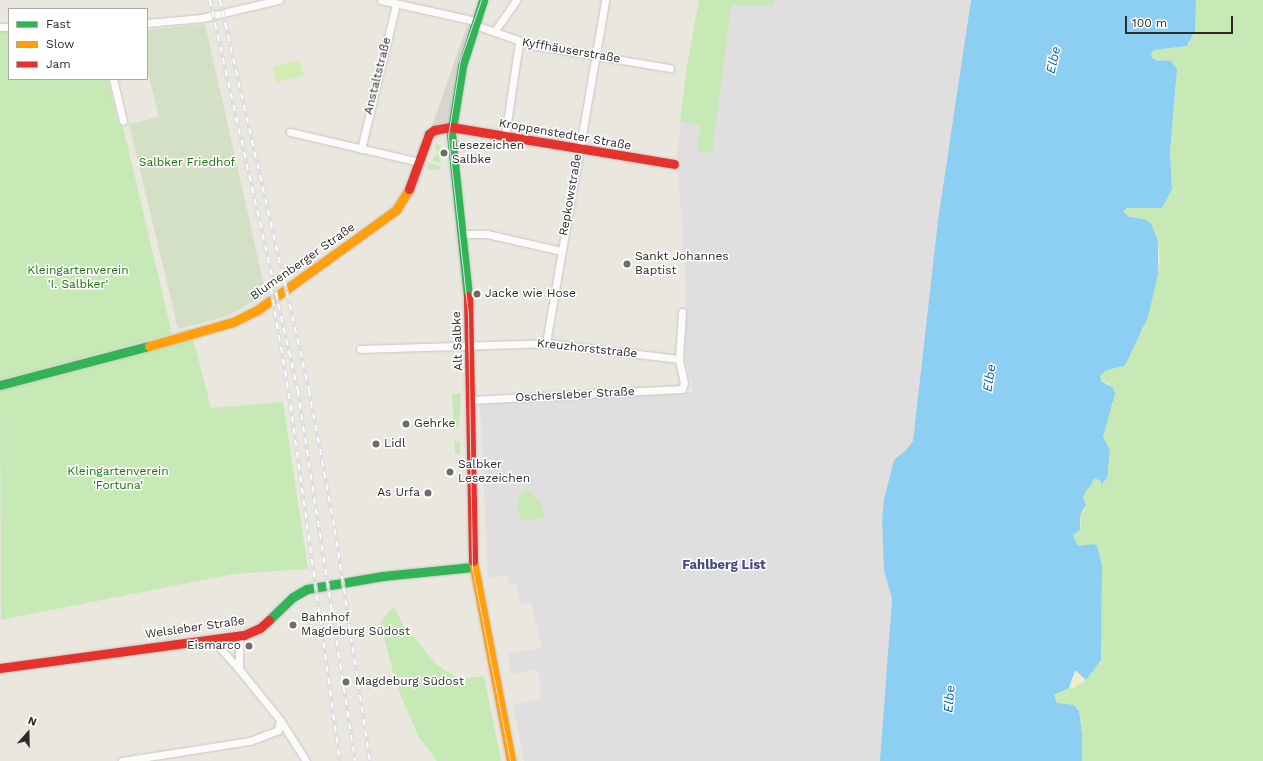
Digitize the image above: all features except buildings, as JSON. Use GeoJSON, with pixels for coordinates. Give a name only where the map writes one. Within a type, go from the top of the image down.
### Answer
{"type":"FeatureCollection","features":[{"type":"Feature","properties":{"kind":"street"},"geometry":{"type":"LineString","coordinates":[[148,23],[202,18],[279,0]]}},
{"type":"Feature","properties":{"kind":"street","name":"Kyffhäuserstraße"},"geometry":{"type":"LineString","coordinates":[[381,0],[475,23],[519,42],[670,68]]}},
{"type":"Feature","properties":{"kind":"street","name":"Alt Salbke"},"geometry":{"type":"LineString","coordinates":[[484,0],[475,23],[462,66],[451,127],[471,343],[470,400],[474,567],[495,684],[511,761]]}},
{"type":"Feature","properties":{"kind":"street"},"geometry":{"type":"LineString","coordinates":[[494,32],[516,0]]}},
{"type":"Feature","properties":{"kind":"street","name":"Repkowstraße"},"geometry":{"type":"LineString","coordinates":[[546,343],[605,0]]}},
{"type":"Feature","properties":{"kind":"street","name":"Anstaltstraße"},"geometry":{"type":"LineString","coordinates":[[361,149],[396,4]]}},
{"type":"Feature","properties":{"kind":"street"},"geometry":{"type":"LineString","coordinates":[[505,136],[519,42]]}},
{"type":"Feature","properties":{"kind":"street"},"geometry":{"type":"LineString","coordinates":[[113,80],[123,121]]}},
{"type":"Feature","properties":{"kind":"street","name":"Kroppenstedter Straße"},"geometry":{"type":"LineString","coordinates":[[451,127],[579,150],[674,164]]}},
{"type":"Feature","properties":{"kind":"street","name":"Blumenberger Straße"},"geometry":{"type":"LineString","coordinates":[[0,385],[208,330],[256,311],[393,213],[408,192],[430,132],[451,127]]}},
{"type":"Feature","properties":{"kind":"street"},"geometry":{"type":"LineString","coordinates":[[290,132],[419,162]]}},
{"type":"Feature","properties":{"kind":"street"},"geometry":{"type":"LineString","coordinates":[[461,234],[487,234],[562,251]]}},
{"type":"Feature","properties":{"kind":"street"},"geometry":{"type":"LineString","coordinates":[[680,360],[682,312]]}},
{"type":"Feature","properties":{"kind":"street","name":"Kreuzhorststraße"},"geometry":{"type":"LineString","coordinates":[[360,349],[471,343],[546,343],[680,360]]}},
{"type":"Feature","properties":{"kind":"street","name":"Oschersleber Straße"},"geometry":{"type":"LineString","coordinates":[[470,400],[679,389],[684,385],[680,360]]}},
{"type":"Feature","properties":{"kind":"street","name":"Welsleber Straße"},"geometry":{"type":"LineString","coordinates":[[0,668],[239,636],[260,628],[293,597],[307,589],[383,576],[474,567]]}},
{"type":"Feature","properties":{"kind":"street"},"geometry":{"type":"LineString","coordinates":[[239,636],[239,669]]}},
{"type":"Feature","properties":{"kind":"street"},"geometry":{"type":"LineString","coordinates":[[212,639],[239,669],[280,720],[306,761]]}},
{"type":"Feature","properties":{"kind":"street"},"geometry":{"type":"LineString","coordinates":[[122,761],[250,741],[278,730],[280,720]]}},
{"type":"Feature","properties":{"kind":"shaded area"},"geometry":{"type":"Polygon","coordinates":[[[699,0],[971,0],[938,220],[913,441],[906,450],[894,460],[884,499],[882,520],[884,570],[892,599],[880,761],[524,761],[513,704],[541,699],[539,670],[511,674],[508,654],[542,648],[531,602],[520,604],[516,583],[509,583],[508,576],[488,577],[480,404],[693,392],[685,356],[686,281],[677,157],[687,67],[699,0]]]}},
{"type":"Feature","properties":{"kind":"shaded area"},"geometry":{"type":"Polygon","coordinates":[[[476,21],[451,127],[429,134],[467,26],[476,21]]]}},
{"type":"Feature","properties":{"kind":"green space"},"geometry":{"type":"Polygon","coordinates":[[[699,0],[774,0],[773,6],[731,5],[712,153],[698,152],[700,125],[680,122],[687,66],[699,0]]]}},
{"type":"Feature","properties":{"kind":"green space"},"geometry":{"type":"Polygon","coordinates":[[[1196,0],[1263,0],[1263,761],[1082,761],[1082,734],[1079,711],[1074,705],[1057,703],[1054,695],[1069,688],[1074,688],[1086,680],[1101,660],[1102,565],[1094,544],[1078,546],[1073,535],[1078,532],[1081,525],[1080,516],[1085,510],[1083,498],[1086,489],[1090,487],[1094,478],[1101,481],[1101,485],[1110,450],[1103,437],[1105,424],[1113,404],[1110,384],[1101,380],[1100,376],[1106,370],[1124,366],[1127,362],[1144,328],[1160,260],[1158,241],[1151,223],[1129,217],[1123,211],[1127,208],[1162,208],[1172,189],[1170,152],[1176,85],[1163,60],[1152,58],[1151,54],[1154,50],[1188,46],[1195,31],[1196,0]]]}},
{"type":"Feature","properties":{"kind":"green space","name":"Salbker Friedhof"},"geometry":{"type":"Polygon","coordinates":[[[205,24],[266,294],[227,316],[178,329],[129,124],[159,117],[148,73],[148,30],[205,24]]]}},
{"type":"Feature","properties":{"kind":"green space","name":"Kleingartenverein 'I. Salbker'"},"geometry":{"type":"Polygon","coordinates":[[[0,30],[8,30],[8,80],[108,80],[118,124],[122,123],[172,334],[0,380],[0,30]]]}},
{"type":"Feature","properties":{"kind":"green space"},"geometry":{"type":"Polygon","coordinates":[[[300,60],[304,76],[277,82],[273,67],[300,60]]]}},
{"type":"Feature","properties":{"kind":"green space"},"geometry":{"type":"Polygon","coordinates":[[[436,144],[441,146],[439,163],[432,160],[438,152],[435,149],[436,144]]]}},
{"type":"Feature","properties":{"kind":"green space"},"geometry":{"type":"Polygon","coordinates":[[[429,163],[441,166],[439,170],[427,170],[429,163]]]}},
{"type":"Feature","properties":{"kind":"green space","name":"Kleingartenverein 'Fortuna'"},"geometry":{"type":"Polygon","coordinates":[[[193,339],[211,408],[283,402],[308,569],[233,574],[1,620],[0,390],[193,339]]]}},
{"type":"Feature","properties":{"kind":"green space"},"geometry":{"type":"Polygon","coordinates":[[[452,393],[461,394],[459,428],[454,428],[452,393]]]}},
{"type":"Feature","properties":{"kind":"green space"},"geometry":{"type":"Polygon","coordinates":[[[454,441],[460,441],[460,453],[455,454],[454,441]]]}},
{"type":"Feature","properties":{"kind":"green space"},"geometry":{"type":"Polygon","coordinates":[[[526,488],[539,501],[544,518],[524,520],[518,514],[518,499],[526,488]]]}},
{"type":"Feature","properties":{"kind":"green space"},"geometry":{"type":"Polygon","coordinates":[[[394,606],[402,623],[437,665],[459,679],[484,676],[501,761],[437,761],[419,737],[397,687],[380,622],[394,606]]]}},
{"type":"Feature","properties":{"kind":"sand"},"geometry":{"type":"Polygon","coordinates":[[[1075,669],[1086,680],[1073,688],[1069,688],[1075,669]]]}},
{"type":"Feature","properties":{"kind":"water","name":"Elbe"},"geometry":{"type":"Polygon","coordinates":[[[971,0],[1196,0],[1195,31],[1187,46],[1154,50],[1151,54],[1152,58],[1157,60],[1171,61],[1177,69],[1170,152],[1172,189],[1162,208],[1127,208],[1123,211],[1129,217],[1143,219],[1151,223],[1158,241],[1158,274],[1148,317],[1127,362],[1124,366],[1106,370],[1100,376],[1101,381],[1113,388],[1115,394],[1103,437],[1110,450],[1107,478],[1101,485],[1101,481],[1094,478],[1090,487],[1086,490],[1083,498],[1086,504],[1080,516],[1080,530],[1073,535],[1078,546],[1094,544],[1097,546],[1102,565],[1101,660],[1086,680],[1075,670],[1069,688],[1054,695],[1057,703],[1074,705],[1079,711],[1082,734],[1082,761],[880,761],[892,599],[884,570],[882,520],[884,499],[894,460],[906,450],[913,441],[938,220],[971,0]]]}},
{"type":"Feature","properties":{"kind":"tram line"},"geometry":{"type":"LineString","coordinates":[[481,0],[460,60],[448,136],[468,315],[472,567],[510,761]]}},
{"type":"Feature","properties":{"kind":"railway"},"geometry":{"type":"LineString","coordinates":[[210,0],[298,391],[355,761]]}},
{"type":"Feature","properties":{"kind":"railway"},"geometry":{"type":"LineString","coordinates":[[220,0],[309,390],[335,529],[370,761]]}},
{"type":"Feature","properties":{"kind":"railway"},"geometry":{"type":"LineString","coordinates":[[271,288],[289,393],[340,761]]}},
{"type":"Feature","properties":{"kind":"traffic: fast"},"geometry":{"type":"LineString","coordinates":[[468,296],[451,135],[462,66],[483,0]]}},
{"type":"Feature","properties":{"kind":"traffic: fast"},"geometry":{"type":"LineString","coordinates":[[0,385],[149,346]]}},
{"type":"Feature","properties":{"kind":"traffic: fast"},"geometry":{"type":"LineString","coordinates":[[269,620],[293,597],[307,589],[383,576],[473,567]]}},
{"type":"Feature","properties":{"kind":"traffic: slow"},"geometry":{"type":"LineString","coordinates":[[149,346],[233,322],[256,311],[396,210],[409,189]]}},
{"type":"Feature","properties":{"kind":"traffic: slow"},"geometry":{"type":"LineString","coordinates":[[473,561],[511,761]]}},
{"type":"Feature","properties":{"kind":"traffic: jam"},"geometry":{"type":"LineString","coordinates":[[409,189],[429,134],[434,130],[451,127],[674,164]]}},
{"type":"Feature","properties":{"kind":"traffic: jam"},"geometry":{"type":"LineString","coordinates":[[468,296],[473,561]]}},
{"type":"Feature","properties":{"kind":"traffic: jam"},"geometry":{"type":"LineString","coordinates":[[0,668],[244,635],[260,628],[269,620]]}},
{"type":"Feature","properties":{"kind":"place","name":"Lesezeichen Salbke"},"geometry":{"type":"Point","coordinates":[444,153]}},
{"type":"Feature","properties":{"kind":"place","name":"Sankt Johannes Baptist"},"geometry":{"type":"Point","coordinates":[627,264]}},
{"type":"Feature","properties":{"kind":"place","name":"Jacke wie Hose"},"geometry":{"type":"Point","coordinates":[477,294]}},
{"type":"Feature","properties":{"kind":"place","name":"Gehrke"},"geometry":{"type":"Point","coordinates":[406,424]}},
{"type":"Feature","properties":{"kind":"place","name":"Lidl"},"geometry":{"type":"Point","coordinates":[376,444]}},
{"type":"Feature","properties":{"kind":"place","name":"Salbker Lesezeichen"},"geometry":{"type":"Point","coordinates":[450,472]}},
{"type":"Feature","properties":{"kind":"place","name":"As Urfa"},"geometry":{"type":"Point","coordinates":[428,493]}},
{"type":"Feature","properties":{"kind":"place","name":"Bahnhof Magdeburg Südost"},"geometry":{"type":"Point","coordinates":[293,625]}},
{"type":"Feature","properties":{"kind":"place","name":"Eismarco"},"geometry":{"type":"Point","coordinates":[249,646]}},
{"type":"Feature","properties":{"kind":"place","name":"Magdeburg Südost"},"geometry":{"type":"Point","coordinates":[346,682]}},
{"type":"Feature","properties":{"kind":"district","name":"Fahlberg List"},"geometry":{"type":"Point","coordinates":[724,565]}}]}
